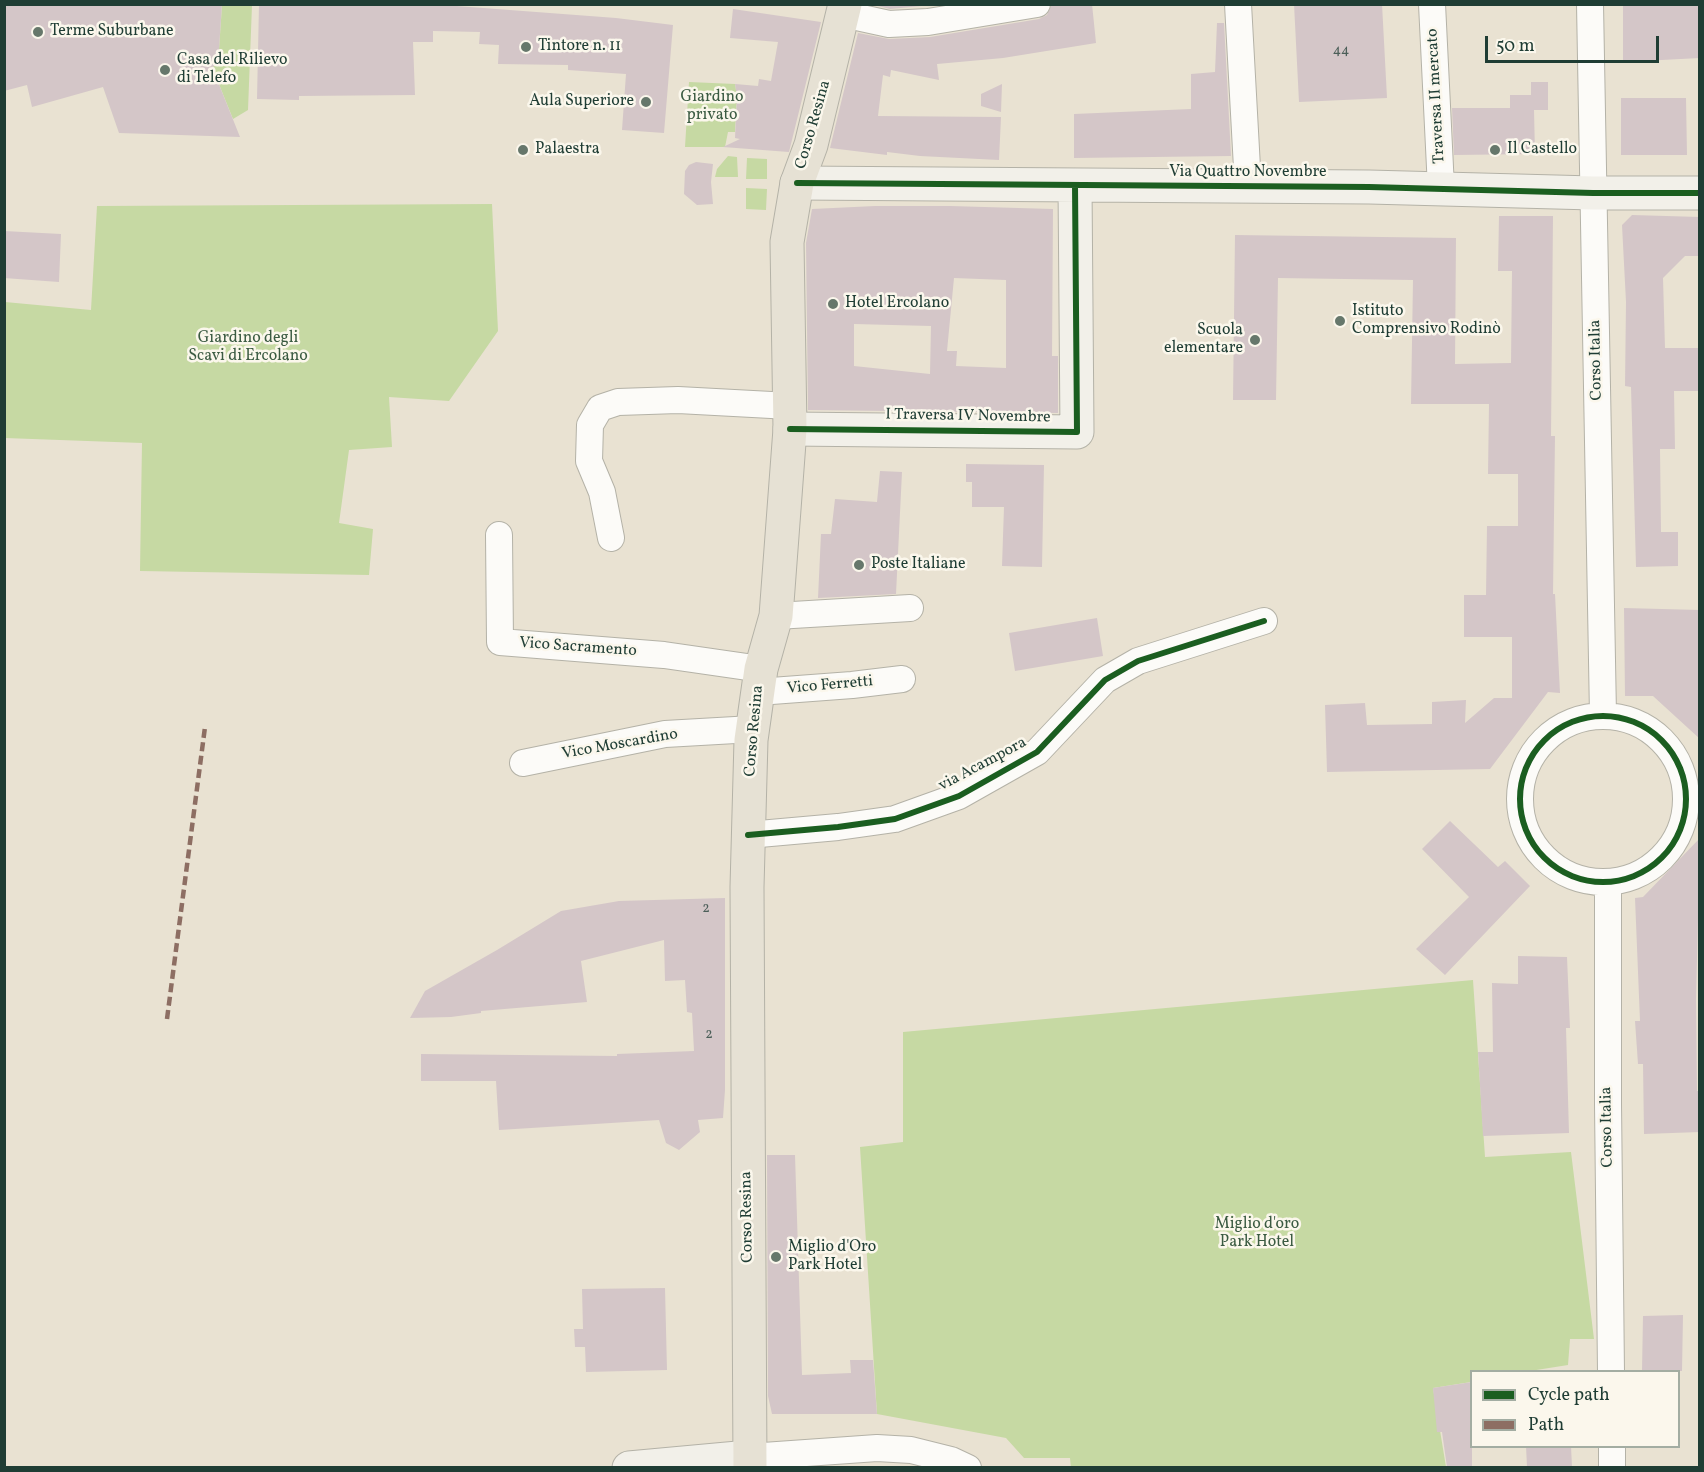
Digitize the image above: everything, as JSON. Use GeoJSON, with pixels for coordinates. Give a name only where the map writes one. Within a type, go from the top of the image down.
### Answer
{"type":"FeatureCollection","features":[{"type":"Feature","properties":{"kind":"main road","name":"Corso Resina"},"geometry":{"type":"LineString","coordinates":[[749,1462],[746,1057],[751,740],[760,680],[776,616],[790,417],[787,242],[797,183],[812,145],[844,9]]}},
{"type":"Feature","properties":{"kind":"street"},"geometry":{"type":"LineString","coordinates":[[844,9],[889,24],[928,22],[1037,4]]}},
{"type":"Feature","properties":{"kind":"street"},"geometry":{"type":"LineString","coordinates":[[1238,4],[1248,186]]}},
{"type":"Feature","properties":{"kind":"street","name":"Traversa II mercato"},"geometry":{"type":"LineString","coordinates":[[1432,4],[1441,188]]}},
{"type":"Feature","properties":{"kind":"street","name":"Corso Italia"},"geometry":{"type":"LineString","coordinates":[[1590,4],[1603,715]]}},
{"type":"Feature","properties":{"kind":"street","name":"Via Quattro Novembre"},"geometry":{"type":"LineString","coordinates":[[797,183],[1441,188],[1593,193],[1700,193]]}},
{"type":"Feature","properties":{"kind":"street","name":"I Traversa IV Novembre"},"geometry":{"type":"LineString","coordinates":[[790,417],[1077,432],[1075,185]]}},
{"type":"Feature","properties":{"kind":"street"},"geometry":{"type":"LineString","coordinates":[[611,538],[602,492],[589,461],[590,425],[600,408],[618,402],[678,400],[790,417]]}},
{"type":"Feature","properties":{"kind":"street","name":"Vico Sacramento"},"geometry":{"type":"LineString","coordinates":[[499,535],[500,642],[664,655],[760,680]]}},
{"type":"Feature","properties":{"kind":"street"},"geometry":{"type":"LineString","coordinates":[[776,616],[910,608]]}},
{"type":"Feature","properties":{"kind":"street","name":"via Acampora"},"geometry":{"type":"LineString","coordinates":[[748,835],[896,819],[959,796],[1037,752],[1105,680],[1138,661],[1264,621]]}},
{"type":"Feature","properties":{"kind":"street","name":"Vico Ferretti"},"geometry":{"type":"LineString","coordinates":[[760,680],[852,685],[902,679]]}},
{"type":"Feature","properties":{"kind":"street"},"geometry":{"type":"LineString","coordinates":[[1603,715],[1636,722],[1664,741],[1680,764],[1693,791],[1684,821],[1668,852],[1641,873],[1608,882],[1587,881],[1567,874],[1551,863],[1536,848],[1522,815],[1520,792],[1524,772],[1544,741],[1569,722],[1603,715]]}},
{"type":"Feature","properties":{"kind":"street","name":"Vico Moscardino"},"geometry":{"type":"LineString","coordinates":[[523,763],[665,734],[753,729]]}},
{"type":"Feature","properties":{"kind":"street","name":"Corso Italia"},"geometry":{"type":"LineString","coordinates":[[1608,882],[1611,1370]]}},
{"type":"Feature","properties":{"kind":"street"},"geometry":{"type":"LineString","coordinates":[[629,1467],[749,1462],[877,1448],[911,1450],[951,1460],[968,1467]]}},
{"type":"Feature","properties":{"kind":"street"},"geometry":{"type":"LineString","coordinates":[[1612,1448],[1612,1467]]}},
{"type":"Feature","properties":{"kind":"green space"},"geometry":{"type":"Polygon","coordinates":[[[222,5],[252,5],[248,110],[233,119],[212,67],[218,64],[222,5]]]}},
{"type":"Feature","properties":{"kind":"green space","name":"Giardino privato"},"geometry":{"type":"Polygon","coordinates":[[[689,82],[735,84],[737,96],[735,132],[728,132],[725,147],[685,147],[689,82]]]}},
{"type":"Feature","properties":{"kind":"green space"},"geometry":{"type":"Polygon","coordinates":[[[728,156],[737,157],[738,177],[715,177],[717,169],[728,156]]]}},
{"type":"Feature","properties":{"kind":"green space"},"geometry":{"type":"Polygon","coordinates":[[[747,158],[767,159],[767,179],[746,179],[747,158]]]}},
{"type":"Feature","properties":{"kind":"green space"},"geometry":{"type":"Polygon","coordinates":[[[746,188],[767,189],[766,210],[746,209],[746,188]]]}},
{"type":"Feature","properties":{"kind":"green space","name":"Giardino degli Scavi di Ercolano"},"geometry":{"type":"Polygon","coordinates":[[[492,204],[498,331],[449,401],[389,397],[392,447],[349,450],[339,523],[373,529],[369,575],[140,571],[142,443],[5,438],[5,302],[91,310],[97,206],[492,204]]]}},
{"type":"Feature","properties":{"kind":"green space","name":"Miglio d'oro Park Hotel"},"geometry":{"type":"Polygon","coordinates":[[[1473,980],[1485,1157],[1571,1152],[1594,1339],[1570,1339],[1568,1365],[1536,1370],[1470,1370],[1470,1382],[1433,1388],[1446,1467],[1071,1468],[1070,1458],[1024,1458],[1006,1438],[877,1414],[860,1147],[903,1142],[903,1032],[1473,980]]]}},
{"type":"Feature","properties":{"kind":"building","name":"Casa del Rilievo di Telefo"},"geometry":{"type":"Polygon","coordinates":[[[4,4],[222,4],[218,64],[212,67],[240,137],[119,133],[103,87],[32,107],[27,85],[4,91],[4,4]]]}},
{"type":"Feature","properties":{"kind":"building"},"geometry":{"type":"Polygon","coordinates":[[[259,4],[430,4],[616,18],[673,25],[664,133],[622,130],[626,74],[568,70],[568,65],[498,64],[499,45],[479,44],[480,32],[433,31],[433,42],[413,42],[415,95],[299,96],[299,100],[257,99],[259,4]]]}},
{"type":"Feature","properties":{"kind":"building"},"geometry":{"type":"Polygon","coordinates":[[[870,4],[942,4],[890,9],[870,4]]]}},
{"type":"Feature","properties":{"kind":"building"},"geometry":{"type":"Polygon","coordinates":[[[1052,4],[1092,4],[1096,43],[1003,58],[937,64],[939,80],[891,70],[890,77],[883,75],[878,116],[1001,117],[999,160],[887,152],[887,155],[830,148],[858,33],[889,39],[930,37],[1039,19],[1047,15],[1052,4]]]}},
{"type":"Feature","properties":{"kind":"building"},"geometry":{"type":"Polygon","coordinates":[[[1294,4],[1382,4],[1387,98],[1299,102],[1294,4]]]}},
{"type":"Feature","properties":{"kind":"building"},"geometry":{"type":"Polygon","coordinates":[[[1623,4],[1700,4],[1700,58],[1623,62],[1623,4]]]}},
{"type":"Feature","properties":{"kind":"building"},"geometry":{"type":"Polygon","coordinates":[[[733,9],[821,22],[789,152],[723,147],[740,139],[735,138],[737,96],[735,84],[758,86],[759,79],[771,81],[778,42],[730,38],[733,9]]]}},
{"type":"Feature","properties":{"kind":"building"},"geometry":{"type":"Polygon","coordinates":[[[1217,23],[1224,23],[1231,156],[1074,158],[1074,114],[1191,109],[1191,74],[1215,72],[1217,23]]]}},
{"type":"Feature","properties":{"kind":"building"},"geometry":{"type":"Polygon","coordinates":[[[1531,82],[1548,82],[1548,110],[1534,110],[1535,154],[1454,155],[1452,108],[1510,108],[1510,95],[1531,95],[1531,82]]]}},
{"type":"Feature","properties":{"kind":"building"},"geometry":{"type":"Polygon","coordinates":[[[1002,84],[1001,112],[981,106],[981,94],[1002,84]]]}},
{"type":"Feature","properties":{"kind":"building"},"geometry":{"type":"Polygon","coordinates":[[[1621,98],[1686,98],[1687,155],[1621,155],[1621,98]]]}},
{"type":"Feature","properties":{"kind":"building"},"geometry":{"type":"Polygon","coordinates":[[[696,162],[713,164],[711,182],[713,204],[697,205],[684,194],[685,171],[689,165],[696,162]]]}},
{"type":"Feature","properties":{"kind":"building"},"geometry":{"type":"Polygon","coordinates":[[[950,206],[1053,209],[1052,356],[1058,356],[1058,413],[808,410],[806,243],[812,209],[950,206]],[[954,278],[947,351],[957,351],[956,366],[1006,368],[1006,280],[954,278]],[[854,324],[854,366],[930,374],[931,326],[854,324]]]}},
{"type":"Feature","properties":{"kind":"building"},"geometry":{"type":"Polygon","coordinates":[[[1632,215],[1700,217],[1700,256],[1685,256],[1663,278],[1665,348],[1700,348],[1700,391],[1674,391],[1675,449],[1660,449],[1661,532],[1678,532],[1678,566],[1636,567],[1631,387],[1625,386],[1626,302],[1622,225],[1632,215]]]}},
{"type":"Feature","properties":{"kind":"building"},"geometry":{"type":"Polygon","coordinates":[[[1499,216],[1553,216],[1551,436],[1555,436],[1553,594],[1555,594],[1560,693],[1548,692],[1490,769],[1327,772],[1325,705],[1365,703],[1367,725],[1432,724],[1432,702],[1466,700],[1465,723],[1494,698],[1512,698],[1512,637],[1464,637],[1464,595],[1486,595],[1487,526],[1518,526],[1518,474],[1488,474],[1489,404],[1411,404],[1413,280],[1278,278],[1276,400],[1233,400],[1235,235],[1456,238],[1455,364],[1511,363],[1512,271],[1498,271],[1499,216]]]}},
{"type":"Feature","properties":{"kind":"building"},"geometry":{"type":"Polygon","coordinates":[[[4,231],[61,234],[59,282],[4,278],[4,231]]]}},
{"type":"Feature","properties":{"kind":"building"},"geometry":{"type":"Polygon","coordinates":[[[966,464],[1044,465],[1042,567],[1002,566],[1004,507],[972,507],[972,482],[966,482],[966,464]]]}},
{"type":"Feature","properties":{"kind":"building","name":"Poste Italiane"},"geometry":{"type":"Polygon","coordinates":[[[880,471],[902,472],[896,594],[818,598],[821,534],[831,534],[835,499],[877,502],[880,471]]]}},
{"type":"Feature","properties":{"kind":"building"},"geometry":{"type":"Polygon","coordinates":[[[1624,608],[1700,610],[1700,739],[1653,696],[1625,696],[1624,608]]]}},
{"type":"Feature","properties":{"kind":"building"},"geometry":{"type":"Polygon","coordinates":[[[1097,618],[1103,656],[1015,671],[1009,633],[1097,618]]]}},
{"type":"Feature","properties":{"kind":"building"},"geometry":{"type":"Polygon","coordinates":[[[1450,821],[1498,867],[1505,861],[1530,886],[1445,975],[1416,949],[1469,897],[1422,849],[1450,821]]]}},
{"type":"Feature","properties":{"kind":"building"},"geometry":{"type":"Polygon","coordinates":[[[1700,838],[1696,999],[1700,1132],[1644,1134],[1643,1064],[1638,1064],[1635,1021],[1640,1021],[1635,898],[1643,897],[1700,838]]]}},
{"type":"Feature","properties":{"kind":"building"},"geometry":{"type":"Polygon","coordinates":[[[725,898],[723,1118],[698,1120],[700,1132],[679,1150],[666,1143],[659,1120],[499,1130],[496,1081],[421,1081],[421,1054],[617,1056],[617,1054],[694,1051],[692,1013],[687,1012],[685,980],[665,981],[664,940],[581,961],[587,1002],[481,1011],[481,1013],[451,1017],[410,1018],[425,991],[561,911],[619,901],[725,898]]]}},
{"type":"Feature","properties":{"kind":"building"},"geometry":{"type":"Polygon","coordinates":[[[1518,956],[1567,957],[1570,1028],[1566,1028],[1569,1133],[1483,1136],[1478,1052],[1493,1052],[1492,983],[1518,984],[1518,956]]]}},
{"type":"Feature","properties":{"kind":"building","name":"Miglio d'Oro Park Hotel"},"geometry":{"type":"Polygon","coordinates":[[[767,1155],[795,1155],[802,1375],[851,1373],[850,1360],[873,1360],[877,1414],[772,1414],[768,1396],[767,1155]]]}},
{"type":"Feature","properties":{"kind":"building"},"geometry":{"type":"Polygon","coordinates":[[[665,1288],[667,1370],[586,1372],[585,1347],[575,1347],[574,1329],[583,1329],[582,1289],[665,1288]]]}},
{"type":"Feature","properties":{"kind":"building"},"geometry":{"type":"Polygon","coordinates":[[[1683,1315],[1682,1371],[1642,1370],[1643,1316],[1683,1315]]]}},
{"type":"Feature","properties":{"kind":"building"},"geometry":{"type":"Polygon","coordinates":[[[1470,1382],[1472,1467],[1447,1467],[1442,1432],[1437,1432],[1433,1388],[1470,1382]]]}},
{"type":"Feature","properties":{"kind":"building"},"geometry":{"type":"Polygon","coordinates":[[[1526,1448],[1571,1448],[1572,1467],[1527,1467],[1526,1448]]]}},
{"type":"Feature","properties":{"kind":"marked path"},"geometry":{"type":"LineString","coordinates":[[167,1019],[205,727]]}},
{"type":"Feature","properties":{"kind":"cycle path"},"geometry":{"type":"LineString","coordinates":[[797,183],[1369,187],[1593,193],[1700,193]]}},
{"type":"Feature","properties":{"kind":"cycle path"},"geometry":{"type":"LineString","coordinates":[[790,429],[1077,432],[1075,185]]}},
{"type":"Feature","properties":{"kind":"cycle path"},"geometry":{"type":"LineString","coordinates":[[748,835],[895,819],[959,796],[1037,752],[1105,680],[1138,661],[1264,621]]}},
{"type":"Feature","properties":{"kind":"cycle path"},"geometry":{"type":"LineString","coordinates":[[1603,716],[1635,723],[1649,730],[1661,741],[1672,753],[1679,767],[1686,799],[1679,831],[1672,845],[1661,857],[1649,868],[1635,875],[1603,882],[1571,875],[1557,868],[1545,857],[1534,845],[1527,831],[1520,799],[1527,767],[1534,753],[1545,741],[1557,730],[1571,723],[1603,716]]}},
{"type":"Feature","properties":{"kind":"place","name":"Terme Suburbane"},"geometry":{"type":"Point","coordinates":[38,32]}},
{"type":"Feature","properties":{"kind":"place","name":"Tintore n. 11"},"geometry":{"type":"Point","coordinates":[526,47]}},
{"type":"Feature","properties":{"kind":"place","name":"Casa del Rilievo di Telefo"},"geometry":{"type":"Point","coordinates":[165,70]}},
{"type":"Feature","properties":{"kind":"place","name":"Aula Superiore"},"geometry":{"type":"Point","coordinates":[646,102]}},
{"type":"Feature","properties":{"kind":"place","name":"Palaestra"},"geometry":{"type":"Point","coordinates":[523,150]}},
{"type":"Feature","properties":{"kind":"place","name":"Il Castello"},"geometry":{"type":"Point","coordinates":[1495,150]}},
{"type":"Feature","properties":{"kind":"place","name":"Hotel Ercolano"},"geometry":{"type":"Point","coordinates":[833,304]}},
{"type":"Feature","properties":{"kind":"place","name":"Istituto Comprensivo Rodinò"},"geometry":{"type":"Point","coordinates":[1340,321]}},
{"type":"Feature","properties":{"kind":"place","name":"Scuola elementare"},"geometry":{"type":"Point","coordinates":[1255,340]}},
{"type":"Feature","properties":{"kind":"place","name":"Poste Italiane"},"geometry":{"type":"Point","coordinates":[859,565]}},
{"type":"Feature","properties":{"kind":"place","name":"Miglio d'Oro Park Hotel"},"geometry":{"type":"Point","coordinates":[776,1257]}}]}
